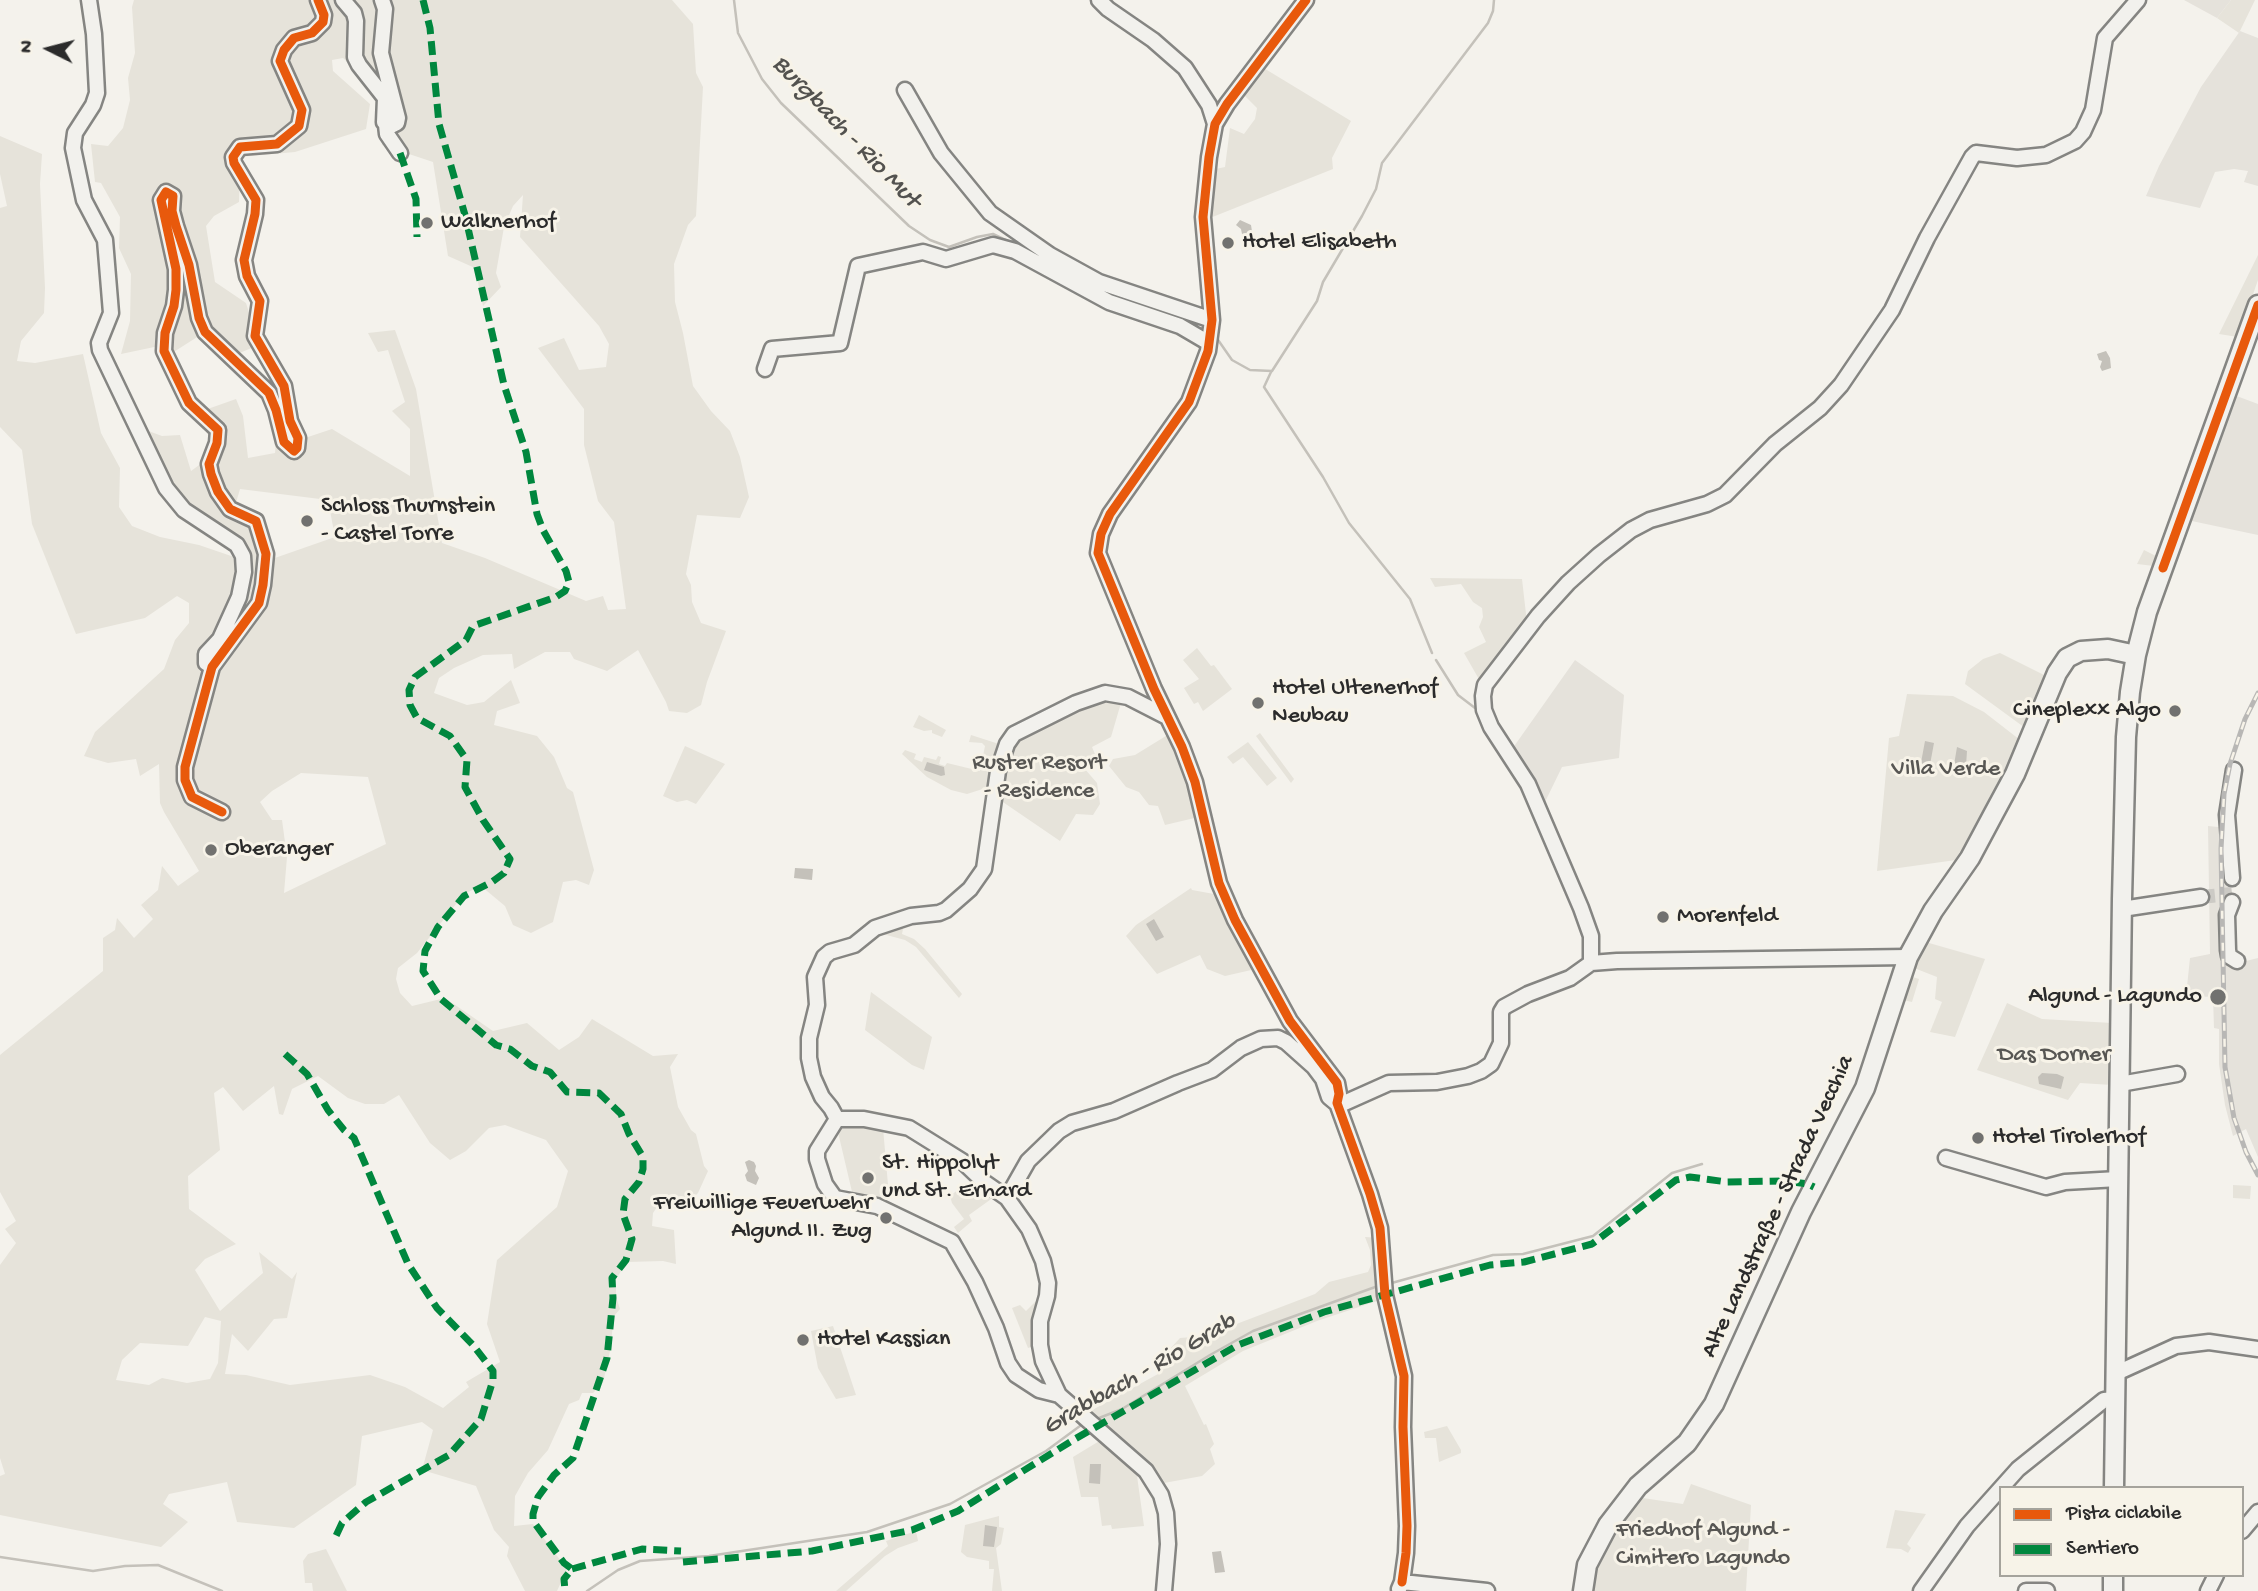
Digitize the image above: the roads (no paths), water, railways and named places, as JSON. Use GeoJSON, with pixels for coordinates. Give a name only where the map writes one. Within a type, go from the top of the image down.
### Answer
{"type":"FeatureCollection","features":[{"type":"Feature","properties":{"kind":"main road"},"geometry":{"type":"LineString","coordinates":[[2114,1486],[2126,737],[2136,655],[2166,559],[2258,305]]}},
{"type":"Feature","properties":{"kind":"main road","name":"Alte Landstraße - Strada Vecchia"},"geometry":{"type":"LineString","coordinates":[[1583,1591],[1587,1565],[1608,1525],[1637,1486],[1687,1443],[1714,1404],[1799,1217],[1865,1088],[1908,957],[1933,911],[1970,858],[2015,774],[2057,673],[2067,659],[2081,651],[2101,649],[2136,655]]}},
{"type":"Feature","properties":{"kind":"street"},"geometry":{"type":"LineString","coordinates":[[89,0],[97,93],[93,105],[75,133],[74,148],[83,200],[105,240],[111,313],[99,343],[100,350],[166,488],[184,510],[231,541],[243,556],[243,579],[239,597],[220,639],[206,654],[206,663],[212,667]]}},
{"type":"Feature","properties":{"kind":"street"},"geometry":{"type":"LineString","coordinates":[[222,811],[192,797],[185,780],[185,767],[212,667],[259,603],[264,585],[266,554],[256,521],[230,509],[218,492],[209,464],[217,443],[218,430],[189,403],[164,351],[165,333],[174,306],[176,280],[161,196],[169,191],[173,196],[176,226],[189,265],[199,318],[205,332],[269,393],[284,442],[294,451],[298,438],[290,421],[284,387],[255,336],[260,300],[247,276],[244,260],[256,200],[233,157],[240,147],[277,144],[299,126],[302,110],[280,61],[293,38],[312,33],[323,22],[324,15],[318,0]]}},
{"type":"Feature","properties":{"kind":"street"},"geometry":{"type":"LineString","coordinates":[[343,0],[354,13],[356,21],[355,57],[384,97],[387,134],[400,153]]}},
{"type":"Feature","properties":{"kind":"street"},"geometry":{"type":"LineString","coordinates":[[382,0],[385,9],[381,53],[398,118],[394,125],[386,125]]}},
{"type":"Feature","properties":{"kind":"street"},"geometry":{"type":"LineString","coordinates":[[1099,0],[1153,40],[1185,68],[1209,105],[1214,124],[1203,217],[1212,320],[1209,343],[1189,402],[1110,514],[1098,549],[1100,564],[1182,747],[1195,782],[1219,883],[1235,920],[1290,1021],[1337,1083],[1337,1103],[1367,1181],[1377,1218],[1384,1293],[1405,1388],[1403,1427],[1407,1526],[1400,1587],[1487,1591]]}},
{"type":"Feature","properties":{"kind":"street"},"geometry":{"type":"LineString","coordinates":[[1214,124],[1306,0]]}},
{"type":"Feature","properties":{"kind":"street"},"geometry":{"type":"LineString","coordinates":[[1591,963],[1591,936],[1528,783],[1491,727],[1484,710],[1482,696],[1485,685],[1538,616],[1568,583],[1599,555],[1644,523],[1725,495],[1775,444],[1827,400],[1867,349],[1892,310],[1927,238],[1976,153],[2017,158],[2046,155],[2075,141],[2093,110],[2105,38],[2138,0]]}},
{"type":"Feature","properties":{"kind":"street"},"geometry":{"type":"LineString","coordinates":[[905,90],[941,153],[990,213],[1050,255],[1099,282],[1212,320]]}},
{"type":"Feature","properties":{"kind":"street"},"geometry":{"type":"LineString","coordinates":[[765,369],[772,349],[840,343],[858,266],[922,251],[946,259],[993,245],[1015,251],[1109,302],[1180,326],[1209,343]]}},
{"type":"Feature","properties":{"kind":"street"},"geometry":{"type":"LineString","coordinates":[[837,1119],[817,1087],[809,1058],[809,1038],[817,1005],[815,977],[824,957],[830,952],[854,945],[875,928],[898,919],[939,913],[970,889],[985,869],[999,770],[1007,744],[1014,734],[1069,706],[1105,693],[1128,697],[1167,716]]}},
{"type":"Feature","properties":{"kind":"street"},"geometry":{"type":"LineString","coordinates":[[2232,878],[2227,823],[2234,770]]}},
{"type":"Feature","properties":{"kind":"street"},"geometry":{"type":"LineString","coordinates":[[2122,909],[2201,897]]}},
{"type":"Feature","properties":{"kind":"street"},"geometry":{"type":"LineString","coordinates":[[2232,902],[2227,915],[2228,950],[2229,956],[2237,961]]}},
{"type":"Feature","properties":{"kind":"street"},"geometry":{"type":"LineString","coordinates":[[1007,1198],[1028,1161],[1059,1131],[1072,1123],[1114,1111],[1212,1070],[1241,1048],[1261,1039],[1278,1038],[1286,1042],[1323,1079],[1328,1097],[1337,1103],[1347,1103],[1390,1083],[1437,1082],[1481,1071],[1491,1064],[1502,1043],[1501,1012],[1504,1007],[1528,994],[1570,978],[1591,963],[1908,957]]}},
{"type":"Feature","properties":{"kind":"street"},"geometry":{"type":"LineString","coordinates":[[2120,1084],[2177,1074]]}},
{"type":"Feature","properties":{"kind":"street"},"geometry":{"type":"LineString","coordinates":[[837,1119],[864,1119],[909,1128],[962,1161],[984,1182],[1007,1198],[1029,1229],[1043,1261],[1048,1283],[1040,1321],[1043,1361],[1059,1395],[1146,1471],[1161,1495],[1166,1513],[1168,1544],[1164,1591]]}},
{"type":"Feature","properties":{"kind":"street"},"geometry":{"type":"LineString","coordinates":[[837,1119],[816,1155],[823,1179],[835,1198],[877,1206],[952,1242],[979,1289],[1012,1370],[1029,1385],[1059,1395]]}},
{"type":"Feature","properties":{"kind":"street"},"geometry":{"type":"LineString","coordinates":[[1946,1158],[2046,1187],[2065,1182],[2118,1179]]}},
{"type":"Feature","properties":{"kind":"street"},"geometry":{"type":"LineString","coordinates":[[2115,1371],[2121,1371],[2176,1346],[2209,1342],[2258,1349]]}},
{"type":"Feature","properties":{"kind":"street"},"geometry":{"type":"LineString","coordinates":[[2003,1486],[2018,1469],[2104,1400],[2115,1399]]}},
{"type":"Feature","properties":{"kind":"street"},"geometry":{"type":"LineString","coordinates":[[1921,1591],[1967,1526],[1999,1490]]}},
{"type":"Feature","properties":{"kind":"street"},"geometry":{"type":"LineString","coordinates":[[2244,1529],[2258,1512]]}},
{"type":"Feature","properties":{"kind":"street"},"geometry":{"type":"LineString","coordinates":[[2026,1591],[2047,1591]]}},
{"type":"Feature","properties":{"kind":"waterway","name":"Burgbach - Rio Mut"},"geometry":{"type":"LineString","coordinates":[[734,0],[738,33],[762,79],[781,103],[909,226],[930,240],[949,247],[993,234],[1016,245]]}},
{"type":"Feature","properties":{"kind":"waterway","name":"Burgbach - Rio Mut"},"geometry":{"type":"LineString","coordinates":[[1216,337],[1232,360],[1250,370],[1272,371],[1317,301],[1323,282],[1362,216],[1376,189],[1382,163],[1488,23],[1494,0]]}},
{"type":"Feature","properties":{"kind":"waterway"},"geometry":{"type":"LineString","coordinates":[[1271,372],[1264,387],[1323,477],[1349,523],[1410,599],[1432,653]]}},
{"type":"Feature","properties":{"kind":"waterway"},"geometry":{"type":"LineString","coordinates":[[1436,660],[1458,695],[1475,708]]}},
{"type":"Feature","properties":{"kind":"waterway","name":"Grabbach - Rio Grab"},"geometry":{"type":"LineString","coordinates":[[1388,1284],[1493,1255],[1523,1254],[1593,1236],[1672,1173],[1702,1164]]}},
{"type":"Feature","properties":{"kind":"waterway","name":"Grabbach - Rio Grab"},"geometry":{"type":"LineString","coordinates":[[1094,1420],[1122,1409],[1253,1331],[1378,1286]]}},
{"type":"Feature","properties":{"kind":"waterway","name":"Grabbach - Rio Grab"},"geometry":{"type":"LineString","coordinates":[[587,1591],[618,1570],[640,1561],[709,1556],[867,1532],[950,1504],[1046,1451],[1084,1423]]}},
{"type":"Feature","properties":{"kind":"waterway","name":"Grabbach - Rio Grab"},"geometry":{"type":"LineString","coordinates":[[0,1557],[93,1571],[158,1565],[222,1591]]}},
{"type":"Feature","properties":{"kind":"tunnel"},"geometry":{"type":"LineString","coordinates":[[2201,897],[2232,894]]}},
{"type":"Feature","properties":{"kind":"railway"},"geometry":{"type":"LineString","coordinates":[[2258,693],[2245,719],[2230,764],[2224,794],[2221,849],[2225,1067],[2234,1118],[2246,1152],[2258,1175]]}},
{"type":"Feature","properties":{"kind":"place","name":"Walknerhof"},"geometry":{"type":"Point","coordinates":[427,223]}},
{"type":"Feature","properties":{"kind":"place","name":"Hotel Elisabeth"},"geometry":{"type":"Point","coordinates":[1228,243]}},
{"type":"Feature","properties":{"kind":"place","name":"Schloss Thurnstein - Castel Torre"},"geometry":{"type":"Point","coordinates":[307,521]}},
{"type":"Feature","properties":{"kind":"place","name":"Hotel Ultenerhof Neubau"},"geometry":{"type":"Point","coordinates":[1258,703]}},
{"type":"Feature","properties":{"kind":"place","name":"Cineplexx Algo"},"geometry":{"type":"Point","coordinates":[2175,711]}},
{"type":"Feature","properties":{"kind":"place","name":"Oberanger"},"geometry":{"type":"Point","coordinates":[211,850]}},
{"type":"Feature","properties":{"kind":"place","name":"Morenfeld"},"geometry":{"type":"Point","coordinates":[1663,917]}},
{"type":"Feature","properties":{"kind":"place","name":"Algund - Lagundo"},"geometry":{"type":"Point","coordinates":[2218,997]}},
{"type":"Feature","properties":{"kind":"place","name":"Hotel Tirolerhof"},"geometry":{"type":"Point","coordinates":[1978,1138]}},
{"type":"Feature","properties":{"kind":"place","name":"St. Hippolyt und St. Erhard"},"geometry":{"type":"Point","coordinates":[868,1178]}},
{"type":"Feature","properties":{"kind":"place","name":"Freiwillige Feuerwehr Algund II. Zug"},"geometry":{"type":"Point","coordinates":[886,1218]}},
{"type":"Feature","properties":{"kind":"place","name":"Hotel Kassian"},"geometry":{"type":"Point","coordinates":[803,1340]}},
{"type":"Feature","properties":{"kind":"park label","name":"Villa Verde"},"geometry":{"type":"Point","coordinates":[1946,770]}},
{"type":"Feature","properties":{"kind":"park label","name":"Ruster Resort - Residence"},"geometry":{"type":"Point","coordinates":[1039,778]}},
{"type":"Feature","properties":{"kind":"park label","name":"Das Dorner"},"geometry":{"type":"Point","coordinates":[2054,1056]}},
{"type":"Feature","properties":{"kind":"park label","name":"Friedhof Algund - Cimitero Lagundo"},"geometry":{"type":"Point","coordinates":[1703,1545]}}]}
